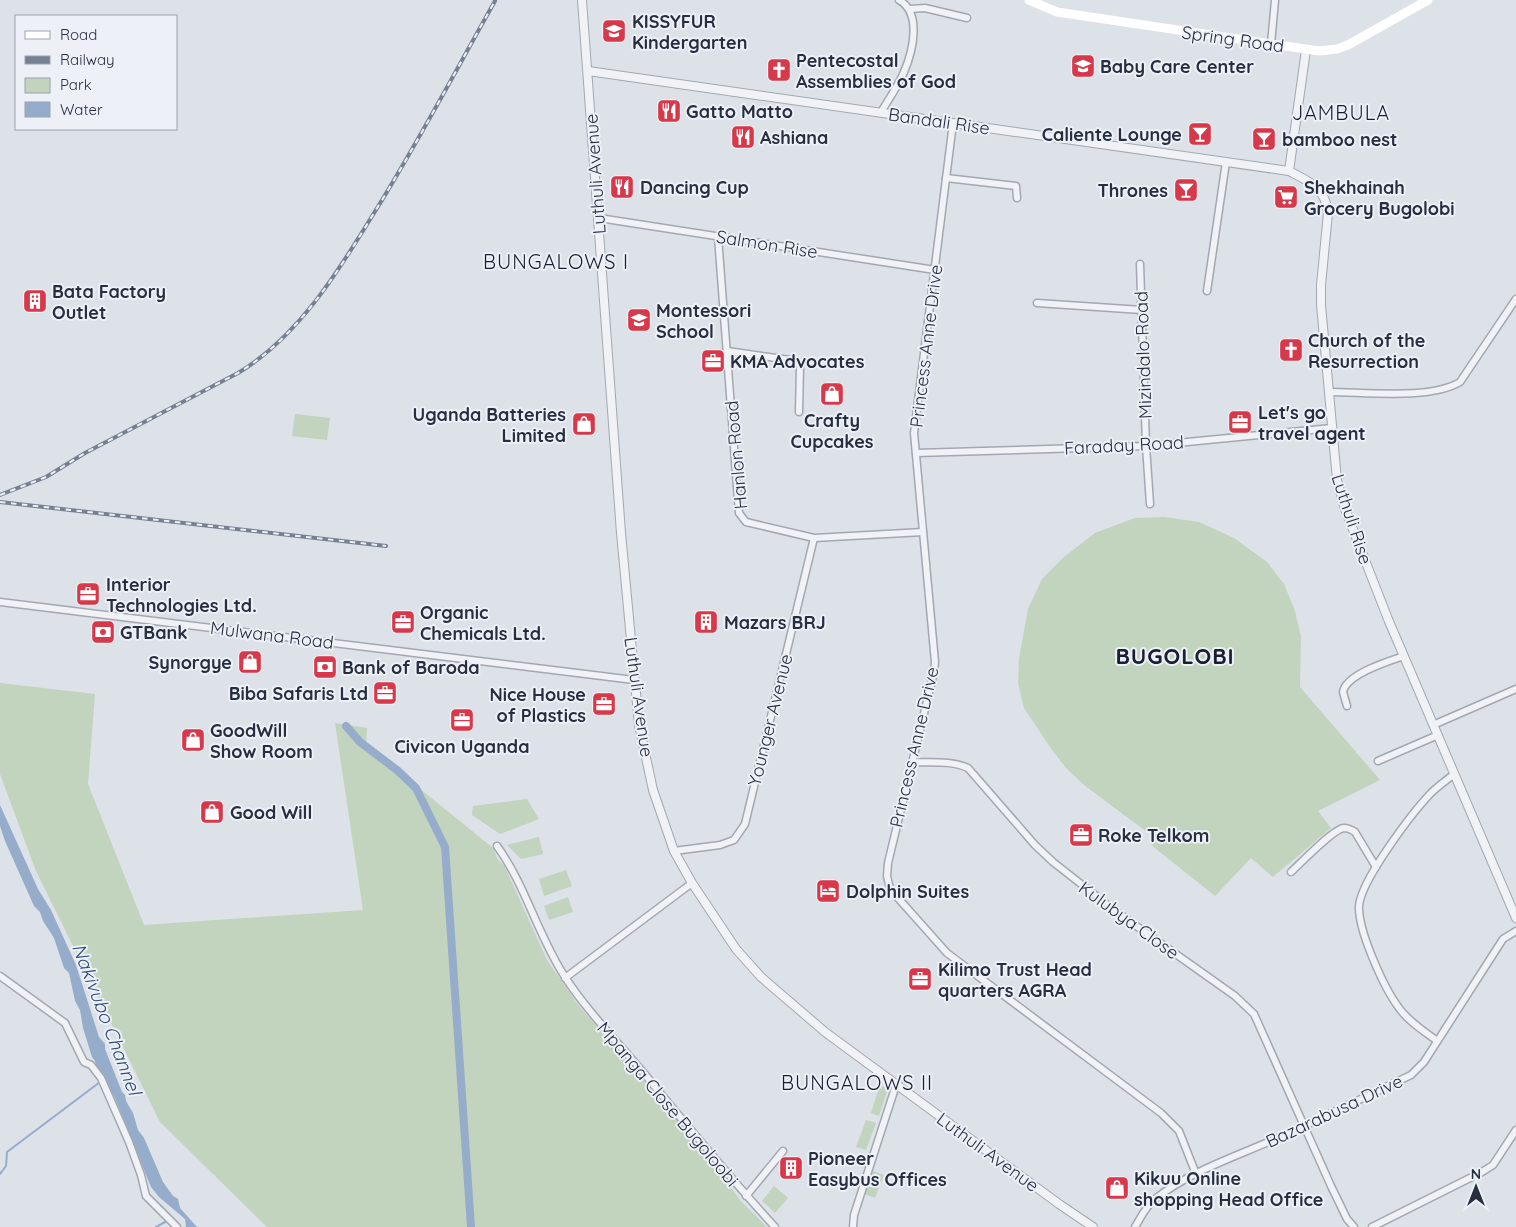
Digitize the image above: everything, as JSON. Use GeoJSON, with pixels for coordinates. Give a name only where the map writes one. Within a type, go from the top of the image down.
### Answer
{"type":"FeatureCollection","features":[{"type":"Feature","properties":{"kind":"main road","name":"Spring Road"},"geometry":{"type":"LineString","coordinates":[[1028,0],[1057,12],[1306,50],[1328,51],[1348,45],[1428,0]]}},
{"type":"Feature","properties":{"kind":"street","name":"Luthuli Avenue"},"geometry":{"type":"LineString","coordinates":[[582,0],[621,533],[634,680],[639,725],[653,790],[674,851],[692,883],[736,949],[761,977],[825,1032],[1088,1226]]}},
{"type":"Feature","properties":{"kind":"street"},"geometry":{"type":"LineString","coordinates":[[881,112],[904,72],[910,53],[914,21],[910,10],[900,0]]}},
{"type":"Feature","properties":{"kind":"street"},"geometry":{"type":"LineString","coordinates":[[1271,44],[1275,0]]}},
{"type":"Feature","properties":{"kind":"street"},"geometry":{"type":"LineString","coordinates":[[910,10],[924,8],[966,18]]}},
{"type":"Feature","properties":{"kind":"street"},"geometry":{"type":"LineString","coordinates":[[1290,171],[1306,50]]}},
{"type":"Feature","properties":{"kind":"street","name":"Bandali Rise"},"geometry":{"type":"LineString","coordinates":[[588,71],[1290,171]]}},
{"type":"Feature","properties":{"kind":"street","name":"Princess Anne Drive"},"geometry":{"type":"LineString","coordinates":[[953,123],[914,433],[935,662],[933,682],[888,863],[888,882],[894,895],[947,953],[1161,1113],[1179,1131],[1196,1174]]}},
{"type":"Feature","properties":{"kind":"street"},"geometry":{"type":"LineString","coordinates":[[1207,291],[1226,162]]}},
{"type":"Feature","properties":{"kind":"street","name":"Luthuli Rise"},"geometry":{"type":"LineString","coordinates":[[1290,171],[1312,183],[1320,190],[1327,207],[1321,305],[1337,480],[1345,509],[1362,556],[1516,918]]}},
{"type":"Feature","properties":{"kind":"street"},"geometry":{"type":"LineString","coordinates":[[946,178],[1016,186],[1017,198]]}},
{"type":"Feature","properties":{"kind":"street","name":"Salmon Rise"},"geometry":{"type":"LineString","coordinates":[[599,218],[935,270]]}},
{"type":"Feature","properties":{"kind":"street","name":"Hanlon Road"},"geometry":{"type":"LineString","coordinates":[[718,237],[739,513],[741,518],[746,522],[814,538],[923,532]]}},
{"type":"Feature","properties":{"kind":"street","name":"Mizindalo Road"},"geometry":{"type":"LineString","coordinates":[[1140,264],[1146,446],[1150,504]]}},
{"type":"Feature","properties":{"kind":"street"},"geometry":{"type":"LineString","coordinates":[[1329,392],[1421,393],[1454,385],[1460,382],[1516,299]]}},
{"type":"Feature","properties":{"kind":"street"},"geometry":{"type":"LineString","coordinates":[[1037,303],[1142,310]]}},
{"type":"Feature","properties":{"kind":"street"},"geometry":{"type":"LineString","coordinates":[[727,350],[797,361],[800,366],[799,412]]}},
{"type":"Feature","properties":{"kind":"street","name":"Faraday Road"},"geometry":{"type":"LineString","coordinates":[[916,453],[1146,446],[1332,428]]}},
{"type":"Feature","properties":{"kind":"street","name":"Younger Avenue"},"geometry":{"type":"LineString","coordinates":[[674,851],[720,845],[734,840],[745,824],[814,538]]}},
{"type":"Feature","properties":{"kind":"street","name":"Mulwana Road"},"geometry":{"type":"LineString","coordinates":[[0,602],[634,680]]}},
{"type":"Feature","properties":{"kind":"street"},"geometry":{"type":"LineString","coordinates":[[1347,706],[1343,692],[1346,684],[1373,667],[1404,656]]}},
{"type":"Feature","properties":{"kind":"street"},"geometry":{"type":"LineString","coordinates":[[1433,725],[1516,689]]}},
{"type":"Feature","properties":{"kind":"street"},"geometry":{"type":"LineString","coordinates":[[1378,761],[1438,735]]}},
{"type":"Feature","properties":{"kind":"street","name":"Kulubya Close"},"geometry":{"type":"LineString","coordinates":[[912,762],[961,764],[968,768],[1035,845],[1053,862],[1118,913],[1235,996],[1254,1014],[1331,1186],[1347,1219],[1354,1227]]}},
{"type":"Feature","properties":{"kind":"street"},"geometry":{"type":"LineString","coordinates":[[1437,1041],[1414,1024],[1400,1010],[1384,982],[1366,939],[1360,920],[1359,904],[1376,867],[1418,807],[1432,791],[1454,774]]}},
{"type":"Feature","properties":{"kind":"street"},"geometry":{"type":"LineString","coordinates":[[1291,872],[1330,837],[1344,828],[1350,828],[1355,832],[1376,867]]}},
{"type":"Feature","properties":{"kind":"street","name":"Mpanga Close Bugoloobi"},"geometry":{"type":"LineString","coordinates":[[496,846],[513,871],[543,938],[565,978],[601,1024],[746,1196],[775,1227]]}},
{"type":"Feature","properties":{"kind":"street"},"geometry":{"type":"LineString","coordinates":[[565,978],[692,883]]}},
{"type":"Feature","properties":{"kind":"street","name":"Bazarabusa Drive"},"geometry":{"type":"LineString","coordinates":[[1135,1227],[1153,1200],[1168,1189],[1196,1174],[1305,1126],[1411,1075],[1424,1062],[1503,939],[1516,931]]}},
{"type":"Feature","properties":{"kind":"street"},"geometry":{"type":"LineString","coordinates":[[0,976],[65,1024],[84,1062],[91,1065],[101,1078],[129,1142],[141,1175],[146,1196],[177,1227]]}},
{"type":"Feature","properties":{"kind":"street"},"geometry":{"type":"LineString","coordinates":[[853,1227],[854,1215],[896,1085]]}},
{"type":"Feature","properties":{"kind":"street"},"geometry":{"type":"LineString","coordinates":[[1372,1227],[1493,1165],[1516,1130]]}},
{"type":"Feature","properties":{"kind":"street"},"geometry":{"type":"LineString","coordinates":[[746,1196],[783,1151]]}},
{"type":"Feature","properties":{"kind":"green space"},"geometry":{"type":"Polygon","coordinates":[[[295,414],[330,418],[327,440],[292,436],[295,414]]]}},
{"type":"Feature","properties":{"kind":"green space"},"geometry":{"type":"Polygon","coordinates":[[[1164,517],[1199,522],[1234,538],[1267,562],[1284,584],[1295,611],[1301,637],[1300,687],[1380,780],[1318,811],[1331,828],[1273,877],[1251,858],[1215,896],[1151,845],[1155,838],[1084,785],[1066,768],[1024,708],[1018,683],[1019,658],[1028,609],[1042,579],[1064,557],[1095,533],[1135,518],[1164,517]]]}},
{"type":"Feature","properties":{"kind":"green space"},"geometry":{"type":"Polygon","coordinates":[[[0,683],[95,694],[88,784],[144,925],[363,910],[335,723],[367,728],[366,745],[493,848],[498,860],[504,865],[547,960],[579,1006],[691,1136],[741,1201],[767,1227],[267,1227],[160,1122],[36,871],[0,774],[0,683]]]}},
{"type":"Feature","properties":{"kind":"green space"},"geometry":{"type":"Polygon","coordinates":[[[527,799],[539,819],[500,834],[472,815],[473,806],[527,799]]]}},
{"type":"Feature","properties":{"kind":"green space"},"geometry":{"type":"Polygon","coordinates":[[[539,837],[543,854],[521,859],[507,845],[539,837]]]}},
{"type":"Feature","properties":{"kind":"green space"},"geometry":{"type":"Polygon","coordinates":[[[566,870],[572,886],[544,896],[539,879],[566,870]]]}},
{"type":"Feature","properties":{"kind":"green space"},"geometry":{"type":"Polygon","coordinates":[[[568,897],[573,912],[549,920],[544,906],[568,897]]]}},
{"type":"Feature","properties":{"kind":"green space"},"geometry":{"type":"Polygon","coordinates":[[[880,1085],[888,1088],[879,1116],[871,1113],[880,1085]]]}},
{"type":"Feature","properties":{"kind":"green space"},"geometry":{"type":"Polygon","coordinates":[[[866,1120],[876,1123],[866,1150],[856,1147],[866,1120]]]}},
{"type":"Feature","properties":{"kind":"green space"},"geometry":{"type":"Polygon","coordinates":[[[873,1171],[884,1175],[875,1198],[864,1194],[873,1171]]]}},
{"type":"Feature","properties":{"kind":"green space"},"geometry":{"type":"Polygon","coordinates":[[[774,1186],[788,1198],[775,1213],[762,1201],[774,1186]]]}},
{"type":"Feature","properties":{"kind":"water"},"geometry":{"type":"Polygon","coordinates":[[[0,805],[38,889],[51,910],[76,965],[99,1037],[105,1044],[105,1049],[122,1092],[133,1113],[138,1130],[144,1138],[163,1182],[173,1196],[178,1199],[180,1208],[197,1227],[186,1227],[185,1219],[159,1197],[151,1187],[114,1096],[106,1086],[103,1075],[96,1068],[83,1028],[80,1010],[75,1001],[69,973],[64,968],[54,938],[43,921],[40,912],[34,906],[5,841],[0,826],[0,805]]]}},
{"type":"Feature","properties":{"kind":"waterway"},"geometry":{"type":"LineString","coordinates":[[346,726],[360,742],[397,770],[416,788],[445,847],[471,1227]]}},
{"type":"Feature","properties":{"kind":"waterway"},"geometry":{"type":"LineString","coordinates":[[0,1174],[6,1166],[7,1152],[100,1082]]}},
{"type":"Feature","properties":{"kind":"waterway"},"geometry":{"type":"LineString","coordinates":[[156,1227],[167,1221]]}},
{"type":"Feature","properties":{"kind":"railway"},"geometry":{"type":"LineString","coordinates":[[0,495],[46,477],[85,453],[238,373],[280,341],[315,302],[346,258],[421,134],[495,1]]}},
{"type":"Feature","properties":{"kind":"railway"},"geometry":{"type":"LineString","coordinates":[[0,502],[386,546]]}},
{"type":"Feature","properties":{"kind":"place","name":"KISSYFUR Kindergarten"},"geometry":{"type":"Point","coordinates":[614,31]}},
{"type":"Feature","properties":{"kind":"place","name":"Baby Care Center"},"geometry":{"type":"Point","coordinates":[1083,66]}},
{"type":"Feature","properties":{"kind":"place","name":"Pentecostal Assemblies of God"},"geometry":{"type":"Point","coordinates":[779,70]}},
{"type":"Feature","properties":{"kind":"place","name":"Gatto Matto"},"geometry":{"type":"Point","coordinates":[669,111]}},
{"type":"Feature","properties":{"kind":"place","name":"Caliente Lounge"},"geometry":{"type":"Point","coordinates":[1200,134]}},
{"type":"Feature","properties":{"kind":"place","name":"Ashiana"},"geometry":{"type":"Point","coordinates":[743,137]}},
{"type":"Feature","properties":{"kind":"place","name":"bamboo nest"},"geometry":{"type":"Point","coordinates":[1264,139]}},
{"type":"Feature","properties":{"kind":"place","name":"Dancing Cup"},"geometry":{"type":"Point","coordinates":[622,187]}},
{"type":"Feature","properties":{"kind":"place","name":"Thrones"},"geometry":{"type":"Point","coordinates":[1186,190]}},
{"type":"Feature","properties":{"kind":"place","name":"Shekhainah Grocery Bugolobi"},"geometry":{"type":"Point","coordinates":[1286,197]}},
{"type":"Feature","properties":{"kind":"place","name":"Bata Factory Outlet"},"geometry":{"type":"Point","coordinates":[35,301]}},
{"type":"Feature","properties":{"kind":"place","name":"Montessori School"},"geometry":{"type":"Point","coordinates":[639,320]}},
{"type":"Feature","properties":{"kind":"place","name":"Church of the Resurrection"},"geometry":{"type":"Point","coordinates":[1291,350]}},
{"type":"Feature","properties":{"kind":"place","name":"KMA Advocates"},"geometry":{"type":"Point","coordinates":[713,361]}},
{"type":"Feature","properties":{"kind":"place","name":"Crafty Cupcakes"},"geometry":{"type":"Point","coordinates":[832,394]}},
{"type":"Feature","properties":{"kind":"place","name":"Let's go travel agent"},"geometry":{"type":"Point","coordinates":[1240,422]}},
{"type":"Feature","properties":{"kind":"place","name":"Uganda Batteries Limited"},"geometry":{"type":"Point","coordinates":[584,424]}},
{"type":"Feature","properties":{"kind":"place","name":"Interior Technologies Ltd."},"geometry":{"type":"Point","coordinates":[88,594]}},
{"type":"Feature","properties":{"kind":"place","name":"Organic Chemicals Ltd."},"geometry":{"type":"Point","coordinates":[403,622]}},
{"type":"Feature","properties":{"kind":"place","name":"Mazars BRJ"},"geometry":{"type":"Point","coordinates":[706,622]}},
{"type":"Feature","properties":{"kind":"place","name":"GTBank"},"geometry":{"type":"Point","coordinates":[103,632]}},
{"type":"Feature","properties":{"kind":"place","name":"Synorgye"},"geometry":{"type":"Point","coordinates":[250,662]}},
{"type":"Feature","properties":{"kind":"place","name":"Bank of Baroda"},"geometry":{"type":"Point","coordinates":[325,667]}},
{"type":"Feature","properties":{"kind":"place","name":"Biba Safaris Ltd"},"geometry":{"type":"Point","coordinates":[385,693]}},
{"type":"Feature","properties":{"kind":"place","name":"Nice House of Plastics"},"geometry":{"type":"Point","coordinates":[604,704]}},
{"type":"Feature","properties":{"kind":"place","name":"Civicon Uganda"},"geometry":{"type":"Point","coordinates":[462,720]}},
{"type":"Feature","properties":{"kind":"place","name":"GoodWill Show Room"},"geometry":{"type":"Point","coordinates":[193,740]}},
{"type":"Feature","properties":{"kind":"place","name":"Good Will"},"geometry":{"type":"Point","coordinates":[212,812]}},
{"type":"Feature","properties":{"kind":"place","name":"Roke Telkom"},"geometry":{"type":"Point","coordinates":[1081,835]}},
{"type":"Feature","properties":{"kind":"place","name":"Dolphin Suites"},"geometry":{"type":"Point","coordinates":[828,891]}},
{"type":"Feature","properties":{"kind":"place","name":"Kilimo Trust Head quarters AGRA"},"geometry":{"type":"Point","coordinates":[920,979]}},
{"type":"Feature","properties":{"kind":"place","name":"Pioneer Easybus Offices"},"geometry":{"type":"Point","coordinates":[791,1168]}},
{"type":"Feature","properties":{"kind":"place","name":"Kikuu Online shopping Head Office"},"geometry":{"type":"Point","coordinates":[1117,1188]}},
{"type":"Feature","properties":{"kind":"district","name":"JAMBULA"},"geometry":{"type":"Point","coordinates":[1341,112]}},
{"type":"Feature","properties":{"kind":"district","name":"BUNGALOWS I"},"geometry":{"type":"Point","coordinates":[556,261]}},
{"type":"Feature","properties":{"kind":"district","name":"BUGOLOBI"},"geometry":{"type":"Point","coordinates":[1175,656]}},
{"type":"Feature","properties":{"kind":"district","name":"BUNGALOWS II"},"geometry":{"type":"Point","coordinates":[857,1082]}},
{"type":"Feature","properties":{"kind":"water label","name":"Nakivubo Channel"},"geometry":{"type":"Point","coordinates":[107,1019]}}]}
